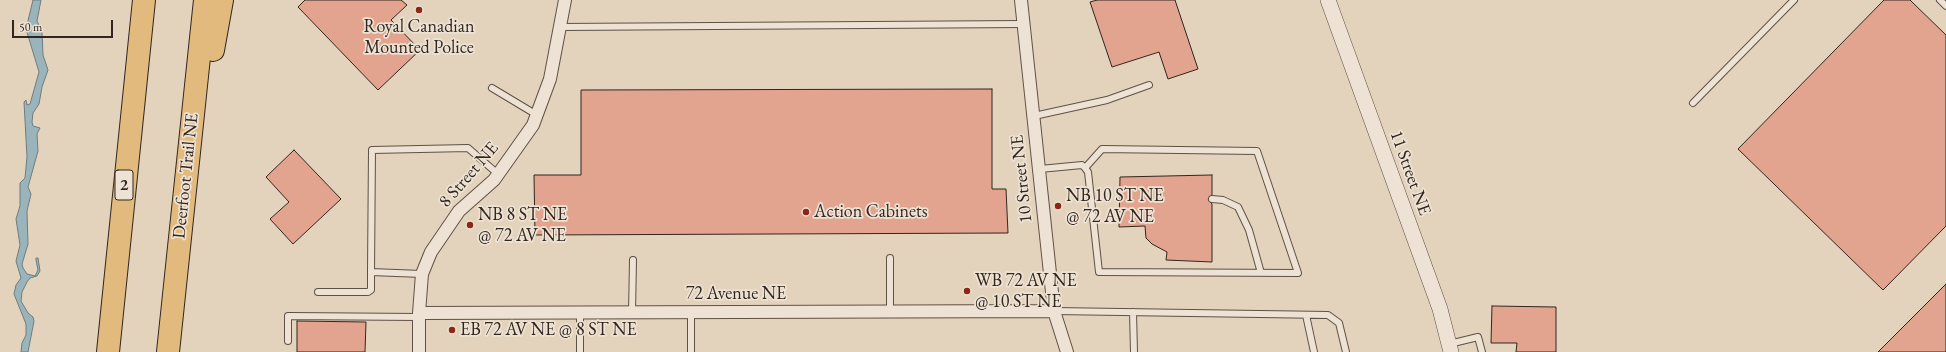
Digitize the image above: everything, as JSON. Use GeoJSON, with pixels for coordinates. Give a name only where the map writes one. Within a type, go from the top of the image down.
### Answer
{"type":"FeatureCollection","features":[{"type":"Feature","properties":{"kind":"highway","name":"2"},"geometry":{"type":"LineString","coordinates":[[108,352],[144,0]]}},
{"type":"Feature","properties":{"kind":"highway","name":"Deerfoot Trail NE"},"geometry":{"type":"LineString","coordinates":[[168,352],[205,0]]}},
{"type":"Feature","properties":{"kind":"highway"},"geometry":{"type":"LineString","coordinates":[[193,112],[211,58],[222,0]]}},
{"type":"Feature","properties":{"kind":"street","name":"8 Street NE"},"geometry":{"type":"LineString","coordinates":[[419,352],[419,315],[422,274],[431,252],[458,211],[498,174],[533,125],[550,79],[565,0]]}},
{"type":"Feature","properties":{"kind":"street","name":"10 Street NE"},"geometry":{"type":"LineString","coordinates":[[1021,0],[1054,312],[1067,352]]}},
{"type":"Feature","properties":{"kind":"street","name":"11 Street NE"},"geometry":{"type":"LineString","coordinates":[[1328,2],[1440,309],[1450,348]]}},
{"type":"Feature","properties":{"kind":"street","name":"72 Avenue NE"},"geometry":{"type":"LineString","coordinates":[[419,315],[691,312],[1054,312]]}},
{"type":"Feature","properties":{"kind":"lane"},"geometry":{"type":"LineString","coordinates":[[1693,103],[1794,0]]}},
{"type":"Feature","properties":{"kind":"lane"},"geometry":{"type":"LineString","coordinates":[[1940,0],[1946,6]]}},
{"type":"Feature","properties":{"kind":"lane"},"geometry":{"type":"LineString","coordinates":[[560,27],[1024,24]]}},
{"type":"Feature","properties":{"kind":"lane"},"geometry":{"type":"LineString","coordinates":[[1034,116],[1107,100],[1149,85]]}},
{"type":"Feature","properties":{"kind":"lane"},"geometry":{"type":"LineString","coordinates":[[492,88],[537,116]]}},
{"type":"Feature","properties":{"kind":"lane"},"geometry":{"type":"LineString","coordinates":[[318,292],[368,292],[371,290],[372,150],[468,148],[498,174]]}},
{"type":"Feature","properties":{"kind":"lane"},"geometry":{"type":"LineString","coordinates":[[1040,169],[1082,165],[1088,172],[1099,272],[1298,273],[1257,151],[1102,149],[1085,168]]}},
{"type":"Feature","properties":{"kind":"lane"},"geometry":{"type":"LineString","coordinates":[[1212,199],[1223,200],[1238,207],[1250,230],[1261,273]]}},
{"type":"Feature","properties":{"kind":"lane"},"geometry":{"type":"LineString","coordinates":[[890,258],[890,312]]}},
{"type":"Feature","properties":{"kind":"lane"},"geometry":{"type":"LineString","coordinates":[[632,313],[633,260]]}},
{"type":"Feature","properties":{"kind":"lane"},"geometry":{"type":"LineString","coordinates":[[371,272],[422,274]]}},
{"type":"Feature","properties":{"kind":"lane"},"geometry":{"type":"LineString","coordinates":[[691,312],[691,352]]}},
{"type":"Feature","properties":{"kind":"lane"},"geometry":{"type":"LineString","coordinates":[[1054,312],[1328,315],[1339,323],[1346,352]]}},
{"type":"Feature","properties":{"kind":"lane"},"geometry":{"type":"LineString","coordinates":[[1133,312],[1134,352]]}},
{"type":"Feature","properties":{"kind":"lane"},"geometry":{"type":"LineString","coordinates":[[580,313],[580,352]]}},
{"type":"Feature","properties":{"kind":"lane"},"geometry":{"type":"LineString","coordinates":[[288,341],[288,316],[419,315]]}},
{"type":"Feature","properties":{"kind":"lane"},"geometry":{"type":"LineString","coordinates":[[1306,315],[1314,352]]}},
{"type":"Feature","properties":{"kind":"lane"},"geometry":{"type":"LineString","coordinates":[[1450,348],[1478,337],[1482,352]]}},
{"type":"Feature","properties":{"kind":"water"},"geometry":{"type":"Polygon","coordinates":[[[33,0],[41,0],[37,21],[42,32],[43,55],[48,70],[42,87],[39,104],[33,113],[33,126],[40,128],[37,134],[38,151],[28,187],[31,194],[27,211],[28,244],[22,264],[27,274],[35,276],[38,270],[36,258],[38,258],[40,271],[37,276],[30,278],[22,292],[21,301],[28,313],[33,317],[34,321],[28,352],[21,352],[22,343],[26,335],[26,324],[14,294],[16,285],[21,278],[16,261],[20,245],[16,219],[20,206],[20,183],[25,178],[27,157],[24,102],[26,100],[27,105],[30,104],[39,72],[26,29],[33,0]]]}},
{"type":"Feature","properties":{"kind":"building"},"geometry":{"type":"Polygon","coordinates":[[[305,0],[401,0],[407,5],[391,20],[420,50],[378,90],[298,7],[305,0]]]}},
{"type":"Feature","properties":{"kind":"building"},"geometry":{"type":"Polygon","coordinates":[[[1097,0],[1175,0],[1198,69],[1168,79],[1159,52],[1112,67],[1090,2],[1097,0]]]}},
{"type":"Feature","properties":{"kind":"building"},"geometry":{"type":"Polygon","coordinates":[[[1884,0],[1910,0],[1946,35],[1946,226],[1883,290],[1738,149],[1884,0]]]}},
{"type":"Feature","properties":{"kind":"building"},"geometry":{"type":"Polygon","coordinates":[[[992,89],[992,189],[1006,189],[1008,233],[535,235],[534,175],[581,175],[581,90],[992,89]]]}},
{"type":"Feature","properties":{"kind":"building"},"geometry":{"type":"Polygon","coordinates":[[[294,150],[341,199],[293,244],[270,219],[289,202],[266,177],[294,150]]]}},
{"type":"Feature","properties":{"kind":"building"},"geometry":{"type":"Polygon","coordinates":[[[1212,175],[1212,195],[1208,199],[1212,204],[1212,262],[1166,260],[1167,252],[1152,244],[1146,238],[1145,226],[1119,227],[1120,177],[1212,175]]]}},
{"type":"Feature","properties":{"kind":"building"},"geometry":{"type":"Polygon","coordinates":[[[1946,284],[1946,352],[1878,352],[1946,284]]]}},
{"type":"Feature","properties":{"kind":"building"},"geometry":{"type":"Polygon","coordinates":[[[1492,306],[1556,307],[1556,352],[1516,352],[1517,343],[1491,343],[1492,306]]]}},
{"type":"Feature","properties":{"kind":"building"},"geometry":{"type":"Polygon","coordinates":[[[297,321],[366,322],[365,352],[297,352],[297,321]]]}},
{"type":"Feature","properties":{"kind":"place","name":"Royal Canadian Mounted Police"},"geometry":{"type":"Point","coordinates":[419,10]}},
{"type":"Feature","properties":{"kind":"place","name":"NB 10 ST NE @ 72 AV NE"},"geometry":{"type":"Point","coordinates":[1058,206]}},
{"type":"Feature","properties":{"kind":"place","name":"Action Cabinets"},"geometry":{"type":"Point","coordinates":[806,212]}},
{"type":"Feature","properties":{"kind":"place","name":"NB 8 ST NE @ 72 AV NE"},"geometry":{"type":"Point","coordinates":[470,225]}},
{"type":"Feature","properties":{"kind":"place","name":"WB 72 AV NE @ 10 ST NE"},"geometry":{"type":"Point","coordinates":[967,291]}},
{"type":"Feature","properties":{"kind":"place","name":"EB 72 AV NE @ 8 ST NE"},"geometry":{"type":"Point","coordinates":[452,330]}}]}
